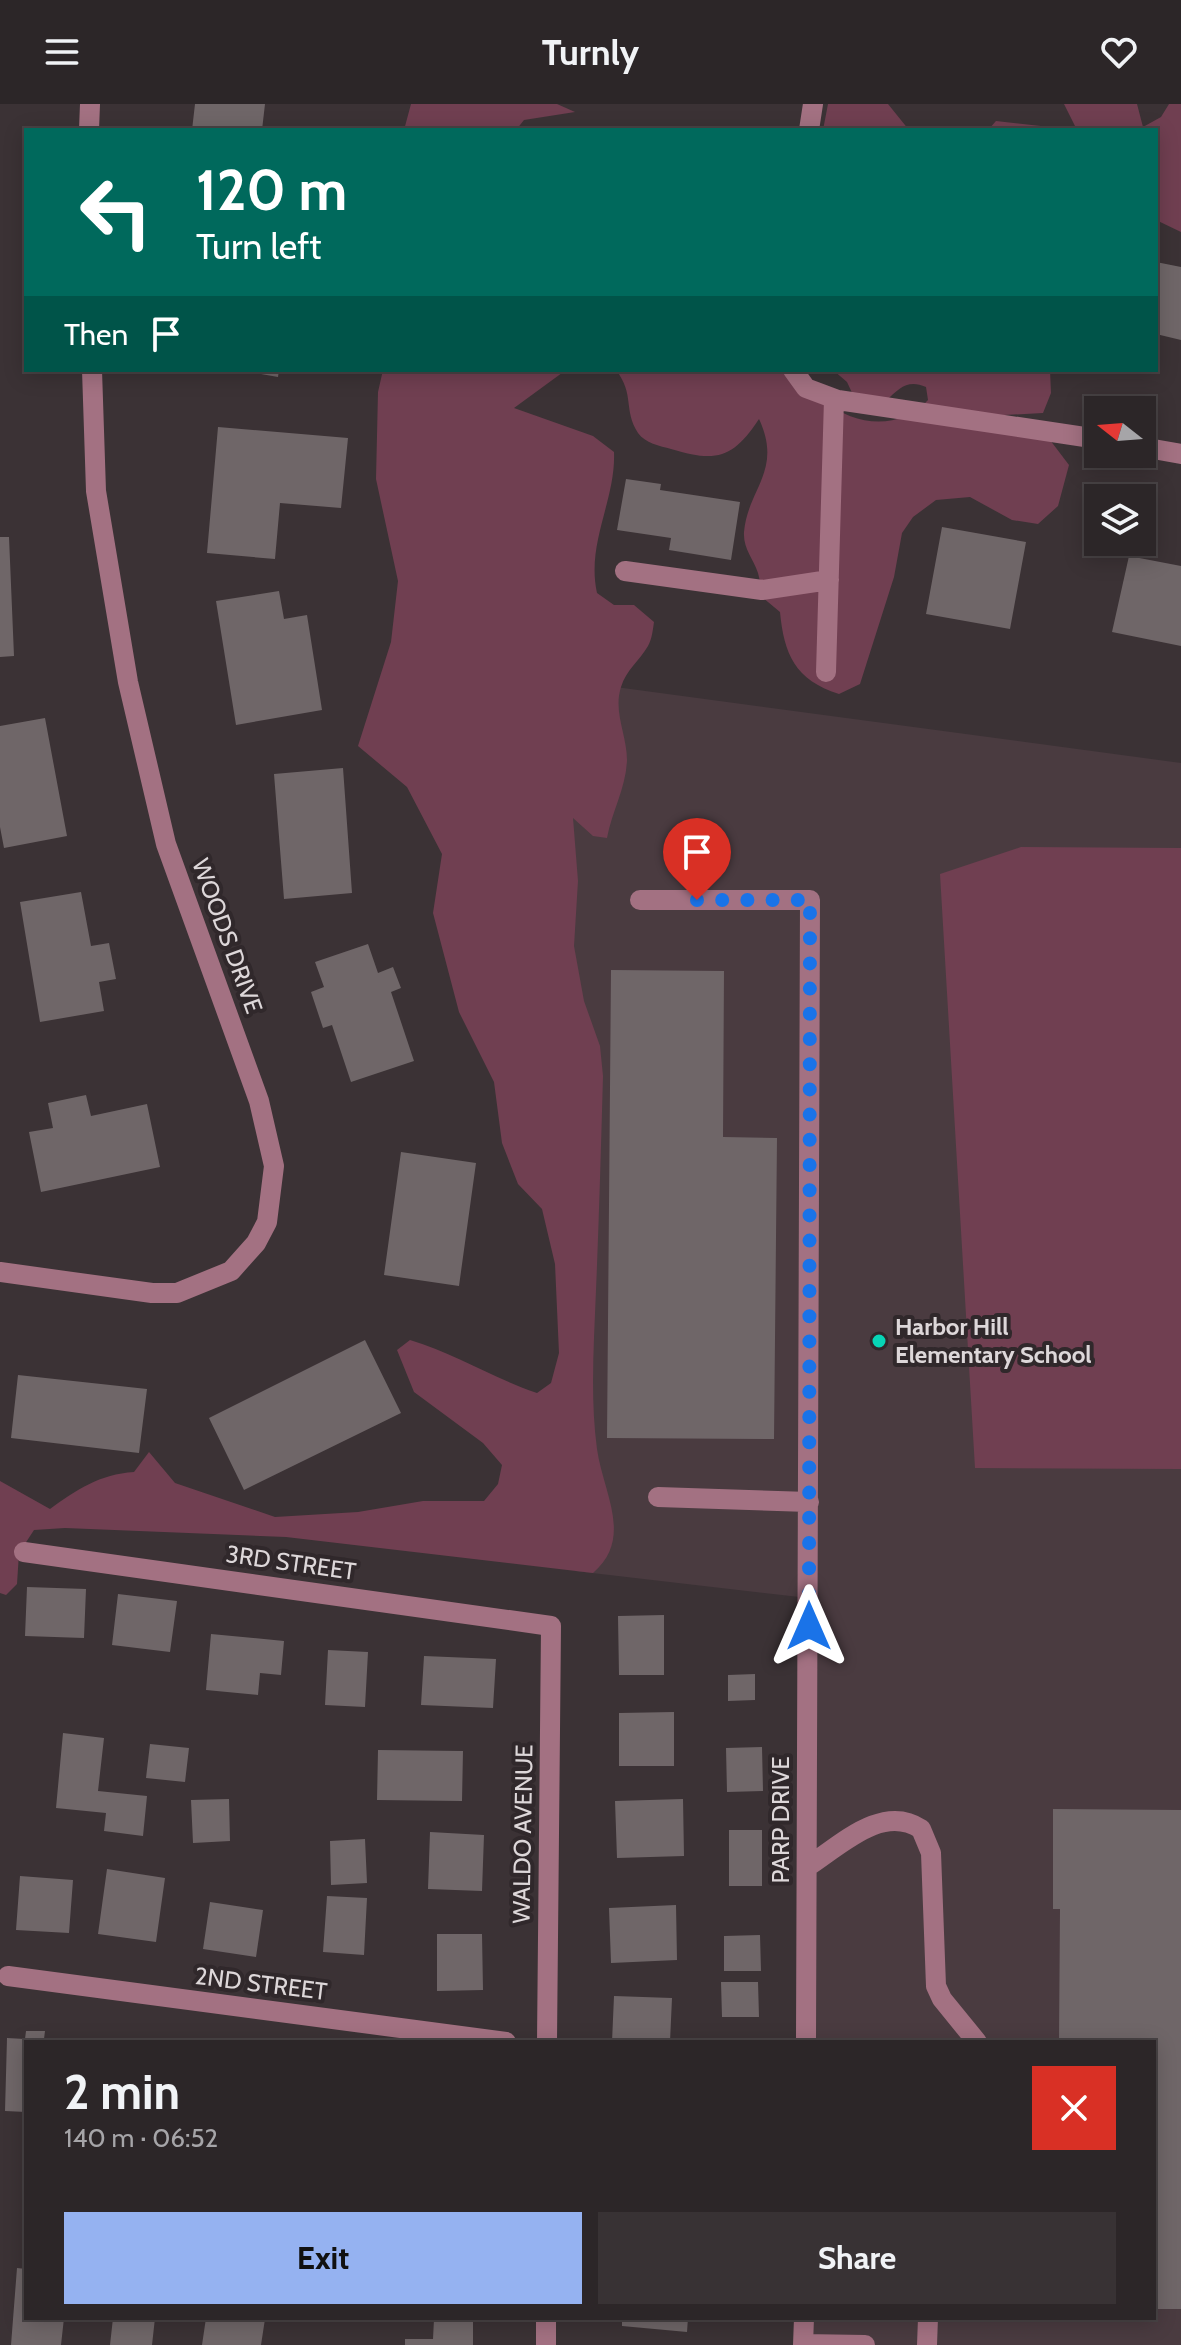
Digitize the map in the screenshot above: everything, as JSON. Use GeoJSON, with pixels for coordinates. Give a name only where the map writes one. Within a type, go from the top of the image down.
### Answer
{"type":"FeatureCollection","features":[{"type":"Feature","properties":{"kind":"street"},"geometry":{"type":"LineString","coordinates":[[89,128],[90,104]]}},
{"type":"Feature","properties":{"kind":"street"},"geometry":{"type":"LineString","coordinates":[[809,128],[813,104]]}},
{"type":"Feature","properties":{"kind":"street","name":"WOODS DRIVE"},"geometry":{"type":"LineString","coordinates":[[0,1272],[152,1293],[177,1293],[205,1284],[231,1271],[256,1243],[267,1222],[274,1179],[259,1101],[166,844],[128,682],[96,491],[92,372]]}},
{"type":"Feature","properties":{"kind":"street"},"geometry":{"type":"LineString","coordinates":[[796,375],[816,394],[834,399],[1084,437]]}},
{"type":"Feature","properties":{"kind":"street"},"geometry":{"type":"LineString","coordinates":[[826,672],[834,399]]}},
{"type":"Feature","properties":{"kind":"street"},"geometry":{"type":"LineString","coordinates":[[1156,450],[1181,454]]}},
{"type":"Feature","properties":{"kind":"street"},"geometry":{"type":"LineString","coordinates":[[625,571],[762,590],[829,580]]}},
{"type":"Feature","properties":{"kind":"street","name":"PARP DRIVE"},"geometry":{"type":"LineString","coordinates":[[640,900],[810,900],[806,2040]]}},
{"type":"Feature","properties":{"kind":"street"},"geometry":{"type":"LineString","coordinates":[[658,1497],[809,1502]]}},
{"type":"Feature","properties":{"kind":"street","name":"3RD STREET"},"geometry":{"type":"LineString","coordinates":[[24,1552],[551,1626]]}},
{"type":"Feature","properties":{"kind":"street","name":"WALDO AVENUE"},"geometry":{"type":"LineString","coordinates":[[547,2040],[551,1626]]}},
{"type":"Feature","properties":{"kind":"street"},"geometry":{"type":"LineString","coordinates":[[807,1867],[877,1822],[895,1819],[921,1829],[931,1853],[936,1986],[976,2040]]}},
{"type":"Feature","properties":{"kind":"street","name":"2ND STREET"},"geometry":{"type":"LineString","coordinates":[[8,1976],[491,2040]]}},
{"type":"Feature","properties":{"kind":"street"},"geometry":{"type":"LineString","coordinates":[[546,2320],[546,2345]]}},
{"type":"Feature","properties":{"kind":"street"},"geometry":{"type":"LineString","coordinates":[[804,2320],[803,2345],[865,2345]]}},
{"type":"Feature","properties":{"kind":"street"},"geometry":{"type":"LineString","coordinates":[[927,2345],[928,2320]]}},
{"type":"Feature","properties":{"kind":"shaded area"},"geometry":{"type":"Polygon","coordinates":[[[411,104],[557,104],[575,112],[524,120],[518,128],[405,128],[411,104]]]}},
{"type":"Feature","properties":{"kind":"shaded area"},"geometry":{"type":"Polygon","coordinates":[[[828,104],[888,104],[907,128],[823,128],[828,104]]]}},
{"type":"Feature","properties":{"kind":"shaded area"},"geometry":{"type":"Polygon","coordinates":[[[1064,104],[1137,104],[1143,127],[1161,117],[1169,104],[1181,104],[1181,232],[1158,221],[1158,128],[1076,128],[1064,104]]]}},
{"type":"Feature","properties":{"kind":"shaded area"},"geometry":{"type":"Polygon","coordinates":[[[996,121],[1059,128],[990,128],[996,121]]]}},
{"type":"Feature","properties":{"kind":"shaded area"},"geometry":{"type":"Polygon","coordinates":[[[383,372],[563,372],[514,408],[593,436],[614,452],[611,487],[595,557],[597,593],[614,605],[634,605],[654,622],[649,643],[626,675],[619,696],[627,760],[607,838],[593,836],[573,818],[578,881],[574,946],[584,1001],[600,1046],[603,1076],[593,1390],[597,1449],[613,1514],[612,1545],[593,1573],[286,1537],[65,1528],[34,1530],[19,1553],[17,1584],[6,1595],[0,1593],[0,1481],[50,1509],[89,1484],[134,1472],[149,1452],[175,1483],[275,1517],[358,1512],[423,1501],[484,1501],[498,1484],[502,1465],[483,1443],[414,1392],[397,1350],[410,1340],[537,1393],[551,1383],[559,1353],[555,1264],[542,1209],[518,1184],[502,1143],[494,1082],[459,1012],[433,913],[442,854],[407,787],[358,746],[391,642],[398,581],[376,479],[378,392],[383,372]]]}},
{"type":"Feature","properties":{"kind":"shaded area"},"geometry":{"type":"Polygon","coordinates":[[[617,372],[804,372],[825,401],[837,410],[878,422],[917,410],[928,400],[926,387],[914,384],[904,386],[886,401],[854,397],[847,382],[835,372],[1050,372],[1051,393],[1043,413],[1004,415],[1050,440],[1069,465],[1058,506],[1038,524],[1012,520],[970,497],[936,500],[913,517],[902,533],[894,577],[860,684],[839,694],[812,681],[794,664],[785,641],[780,612],[762,597],[758,573],[745,543],[747,517],[766,466],[765,437],[759,419],[741,442],[722,454],[700,456],[658,445],[638,433],[617,372]]]}},
{"type":"Feature","properties":{"kind":"shaded area","name":"Harbor Hill Elementary School"},"geometry":{"type":"Polygon","coordinates":[[[496,671],[1181,763],[1181,2345],[803,2345],[803,2320],[1156,2320],[1156,2040],[805,2040],[808,1598],[575,1571],[580,1111],[496,671]]]}},
{"type":"Feature","properties":{"kind":"shaded area"},"geometry":{"type":"Polygon","coordinates":[[[1021,847],[1181,848],[1181,1469],[975,1468],[940,874],[1021,847]]]}},
{"type":"Feature","properties":{"kind":"building"},"geometry":{"type":"Polygon","coordinates":[[[195,104],[265,104],[262,128],[192,128],[195,104]]]}},
{"type":"Feature","properties":{"kind":"building"},"geometry":{"type":"Polygon","coordinates":[[[1158,262],[1181,267],[1181,340],[1158,334],[1158,262]]]}},
{"type":"Feature","properties":{"kind":"building"},"geometry":{"type":"Polygon","coordinates":[[[249,372],[279,372],[278,377],[249,372]]]}},
{"type":"Feature","properties":{"kind":"building"},"geometry":{"type":"Polygon","coordinates":[[[218,427],[348,438],[341,508],[280,503],[275,559],[207,553],[218,427]]]}},
{"type":"Feature","properties":{"kind":"building"},"geometry":{"type":"Polygon","coordinates":[[[626,479],[661,484],[660,490],[740,502],[731,560],[669,550],[671,538],[617,530],[626,479]]]}},
{"type":"Feature","properties":{"kind":"building"},"geometry":{"type":"Polygon","coordinates":[[[942,527],[1026,542],[1010,629],[926,614],[942,527]]]}},
{"type":"Feature","properties":{"kind":"building"},"geometry":{"type":"Polygon","coordinates":[[[0,537],[9,537],[14,656],[0,657],[0,537]]]}},
{"type":"Feature","properties":{"kind":"building"},"geometry":{"type":"Polygon","coordinates":[[[1129,556],[1181,566],[1181,646],[1112,632],[1129,556]]]}},
{"type":"Feature","properties":{"kind":"building"},"geometry":{"type":"Polygon","coordinates":[[[279,591],[284,619],[307,615],[322,710],[236,725],[216,601],[279,591]]]}},
{"type":"Feature","properties":{"kind":"building"},"geometry":{"type":"Polygon","coordinates":[[[45,718],[67,836],[4,848],[0,827],[0,726],[45,718]]]}},
{"type":"Feature","properties":{"kind":"building"},"geometry":{"type":"Polygon","coordinates":[[[343,768],[352,893],[284,899],[274,774],[343,768]]]}},
{"type":"Feature","properties":{"kind":"building"},"geometry":{"type":"Polygon","coordinates":[[[81,892],[91,946],[109,943],[116,979],[99,982],[104,1011],[40,1022],[20,902],[81,892]]]}},
{"type":"Feature","properties":{"kind":"building"},"geometry":{"type":"Polygon","coordinates":[[[368,944],[378,973],[393,967],[401,988],[391,992],[414,1061],[351,1082],[332,1025],[323,1028],[311,992],[324,987],[315,962],[368,944]]]}},
{"type":"Feature","properties":{"kind":"building"},"geometry":{"type":"Polygon","coordinates":[[[611,970],[724,971],[723,1137],[777,1138],[774,1439],[607,1438],[611,970]]]}},
{"type":"Feature","properties":{"kind":"building"},"geometry":{"type":"Polygon","coordinates":[[[86,1095],[91,1116],[147,1104],[160,1167],[41,1192],[29,1132],[53,1128],[48,1103],[86,1095]]]}},
{"type":"Feature","properties":{"kind":"building"},"geometry":{"type":"Polygon","coordinates":[[[401,1152],[476,1163],[459,1286],[384,1275],[401,1152]]]}},
{"type":"Feature","properties":{"kind":"building"},"geometry":{"type":"Polygon","coordinates":[[[365,1340],[401,1413],[244,1490],[209,1418],[365,1340]]]}},
{"type":"Feature","properties":{"kind":"building"},"geometry":{"type":"Polygon","coordinates":[[[18,1375],[147,1389],[139,1453],[11,1438],[18,1375]]]}},
{"type":"Feature","properties":{"kind":"building"},"geometry":{"type":"Polygon","coordinates":[[[27,1587],[86,1589],[84,1638],[25,1636],[27,1587]]]}},
{"type":"Feature","properties":{"kind":"building"},"geometry":{"type":"Polygon","coordinates":[[[118,1594],[177,1601],[170,1652],[112,1645],[118,1594]]]}},
{"type":"Feature","properties":{"kind":"building"},"geometry":{"type":"Polygon","coordinates":[[[664,1615],[664,1675],[619,1675],[618,1616],[664,1615]]]}},
{"type":"Feature","properties":{"kind":"building"},"geometry":{"type":"Polygon","coordinates":[[[211,1634],[284,1641],[281,1675],[260,1673],[258,1695],[206,1690],[211,1634]]]}},
{"type":"Feature","properties":{"kind":"building"},"geometry":{"type":"Polygon","coordinates":[[[328,1650],[368,1652],[365,1707],[325,1705],[328,1650]]]}},
{"type":"Feature","properties":{"kind":"building"},"geometry":{"type":"Polygon","coordinates":[[[424,1656],[496,1659],[493,1708],[421,1705],[424,1656]]]}},
{"type":"Feature","properties":{"kind":"building"},"geometry":{"type":"Polygon","coordinates":[[[755,1674],[755,1700],[728,1701],[728,1675],[755,1674]]]}},
{"type":"Feature","properties":{"kind":"building"},"geometry":{"type":"Polygon","coordinates":[[[674,1712],[674,1766],[619,1766],[619,1713],[674,1712]]]}},
{"type":"Feature","properties":{"kind":"building"},"geometry":{"type":"Polygon","coordinates":[[[63,1733],[104,1738],[98,1791],[147,1796],[143,1836],[104,1831],[106,1813],[56,1808],[63,1733]]]}},
{"type":"Feature","properties":{"kind":"building"},"geometry":{"type":"Polygon","coordinates":[[[150,1744],[189,1748],[185,1782],[146,1778],[150,1744]]]}},
{"type":"Feature","properties":{"kind":"building"},"geometry":{"type":"Polygon","coordinates":[[[762,1747],[763,1791],[727,1792],[726,1748],[762,1747]]]}},
{"type":"Feature","properties":{"kind":"building"},"geometry":{"type":"Polygon","coordinates":[[[378,1750],[463,1751],[462,1801],[377,1800],[378,1750]]]}},
{"type":"Feature","properties":{"kind":"building"},"geometry":{"type":"Polygon","coordinates":[[[229,1799],[230,1841],[193,1843],[191,1800],[229,1799]]]}},
{"type":"Feature","properties":{"kind":"building"},"geometry":{"type":"Polygon","coordinates":[[[683,1799],[684,1856],[617,1858],[615,1801],[683,1799]]]}},
{"type":"Feature","properties":{"kind":"building"},"geometry":{"type":"Polygon","coordinates":[[[1053,1809],[1181,1810],[1181,2309],[1156,2309],[1156,2040],[1059,2040],[1060,1909],[1053,1909],[1053,1809]]]}},
{"type":"Feature","properties":{"kind":"building"},"geometry":{"type":"Polygon","coordinates":[[[729,1830],[762,1830],[762,1886],[729,1886],[729,1830]]]}},
{"type":"Feature","properties":{"kind":"building"},"geometry":{"type":"Polygon","coordinates":[[[430,1832],[484,1835],[482,1891],[428,1889],[430,1832]]]}},
{"type":"Feature","properties":{"kind":"building"},"geometry":{"type":"Polygon","coordinates":[[[365,1839],[367,1883],[331,1885],[330,1841],[365,1839]]]}},
{"type":"Feature","properties":{"kind":"building"},"geometry":{"type":"Polygon","coordinates":[[[107,1869],[165,1878],[156,1942],[98,1934],[107,1869]]]}},
{"type":"Feature","properties":{"kind":"building"},"geometry":{"type":"Polygon","coordinates":[[[20,1876],[73,1880],[69,1933],[16,1930],[20,1876]]]}},
{"type":"Feature","properties":{"kind":"building"},"geometry":{"type":"Polygon","coordinates":[[[327,1896],[367,1898],[364,1955],[323,1952],[327,1896]]]}},
{"type":"Feature","properties":{"kind":"building"},"geometry":{"type":"Polygon","coordinates":[[[210,1902],[263,1910],[256,1957],[203,1949],[210,1902]]]}},
{"type":"Feature","properties":{"kind":"building"},"geometry":{"type":"Polygon","coordinates":[[[676,1905],[677,1960],[611,1963],[609,1908],[676,1905]]]}},
{"type":"Feature","properties":{"kind":"building"},"geometry":{"type":"Polygon","coordinates":[[[437,1934],[482,1934],[483,1990],[437,1991],[437,1934]]]}},
{"type":"Feature","properties":{"kind":"building"},"geometry":{"type":"Polygon","coordinates":[[[760,1935],[761,1971],[724,1971],[724,1936],[760,1935]]]}},
{"type":"Feature","properties":{"kind":"building"},"geometry":{"type":"Polygon","coordinates":[[[721,1982],[758,1982],[759,2017],[722,2017],[721,1982]]]}},
{"type":"Feature","properties":{"kind":"building"},"geometry":{"type":"Polygon","coordinates":[[[614,1996],[672,1998],[670,2040],[612,2040],[614,1996]]]}},
{"type":"Feature","properties":{"kind":"building"},"geometry":{"type":"Polygon","coordinates":[[[26,2031],[45,2031],[44,2039],[50,2040],[24,2040],[24,2112],[5,2111],[7,2038],[25,2039],[26,2031]]]}},
{"type":"Feature","properties":{"kind":"building"},"geometry":{"type":"Polygon","coordinates":[[[17,2268],[24,2269],[24,2320],[64,2320],[61,2345],[11,2345],[17,2268]]]}},
{"type":"Feature","properties":{"kind":"building"},"geometry":{"type":"Polygon","coordinates":[[[113,2320],[155,2320],[152,2345],[110,2345],[113,2320]]]}},
{"type":"Feature","properties":{"kind":"building"},"geometry":{"type":"Polygon","coordinates":[[[206,2320],[265,2320],[261,2345],[202,2345],[206,2320]]]}},
{"type":"Feature","properties":{"kind":"building"},"geometry":{"type":"Polygon","coordinates":[[[434,2320],[473,2320],[473,2345],[405,2345],[405,2339],[433,2339],[434,2320]]]}},
{"type":"Feature","properties":{"kind":"building"},"geometry":{"type":"Polygon","coordinates":[[[622,2320],[688,2320],[687,2332],[622,2326],[622,2320]]]}},
{"type":"Feature","properties":{"kind":"place","name":"Harbor Hill Elementary School"},"geometry":{"type":"Point","coordinates":[879,1341]}},
{"type":"Feature","properties":{"kind":"route"},"geometry":{"type":"LineString","coordinates":[[697,900],[810,900],[809,1626]]}}]}
